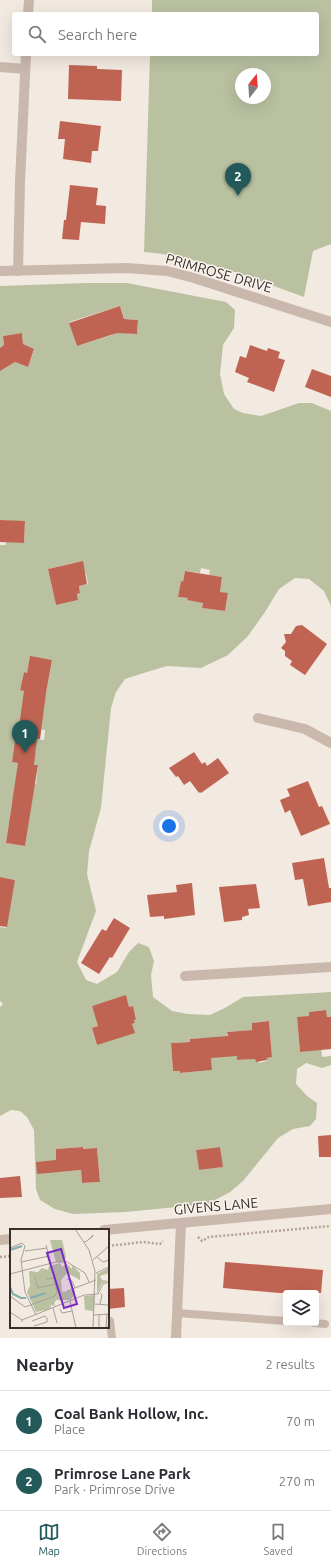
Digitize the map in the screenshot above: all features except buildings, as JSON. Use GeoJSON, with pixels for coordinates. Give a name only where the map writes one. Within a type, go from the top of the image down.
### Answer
{"type":"FeatureCollection","features":[{"type":"Feature","properties":{"kind":"street"},"geometry":{"type":"LineString","coordinates":[[28,12],[29,0]]}},
{"type":"Feature","properties":{"kind":"street"},"geometry":{"type":"LineString","coordinates":[[18,271],[20,182],[26,56]]}},
{"type":"Feature","properties":{"kind":"street"},"geometry":{"type":"LineString","coordinates":[[0,67],[25,69]]}},
{"type":"Feature","properties":{"kind":"street","name":"PRIMROSE DRIVE"},"geometry":{"type":"LineString","coordinates":[[0,271],[133,268],[167,271],[194,278],[331,322]]}},
{"type":"Feature","properties":{"kind":"street"},"geometry":{"type":"LineString","coordinates":[[258,718],[305,729],[331,743]]}},
{"type":"Feature","properties":{"kind":"street"},"geometry":{"type":"LineString","coordinates":[[185,976],[331,967]]}},
{"type":"Feature","properties":{"kind":"street","name":"GIVENS LANE"},"geometry":{"type":"LineString","coordinates":[[109,1230],[331,1210]]}},
{"type":"Feature","properties":{"kind":"street"},"geometry":{"type":"LineString","coordinates":[[176,1338],[181,1223]]}},
{"type":"Feature","properties":{"kind":"street"},"geometry":{"type":"LineString","coordinates":[[0,1240],[10,1238]]}},
{"type":"Feature","properties":{"kind":"lane"},"geometry":{"type":"LineString","coordinates":[[177,1314],[283,1321]]}},
{"type":"Feature","properties":{"kind":"lane"},"geometry":{"type":"LineString","coordinates":[[110,1321],[112,1338]]}},
{"type":"Feature","properties":{"kind":"lane"},"geometry":{"type":"LineString","coordinates":[[319,1323],[325,1324]]}},
{"type":"Feature","properties":{"kind":"path"},"geometry":{"type":"LineString","coordinates":[[198,1237],[202,1241],[209,1237],[331,1226]]}},
{"type":"Feature","properties":{"kind":"path"},"geometry":{"type":"LineString","coordinates":[[109,1246],[143,1242],[160,1244],[163,1241]]}},
{"type":"Feature","properties":{"kind":"path"},"geometry":{"type":"LineString","coordinates":[[0,1257],[10,1256]]}},
{"type":"Feature","properties":{"kind":"green space"},"geometry":{"type":"Polygon","coordinates":[[[152,0],[331,0],[331,244],[313,251],[304,297],[226,269],[164,254],[144,252],[150,56],[319,56],[319,12],[152,12],[152,0]]]}},
{"type":"Feature","properties":{"kind":"green space"},"geometry":{"type":"Polygon","coordinates":[[[127,283],[226,302],[235,310],[234,328],[223,345],[220,374],[224,394],[234,409],[243,413],[261,416],[299,403],[312,403],[331,411],[331,606],[324,591],[309,579],[295,578],[279,589],[248,636],[228,655],[201,668],[167,666],[125,679],[116,692],[111,708],[101,808],[89,851],[87,874],[96,911],[77,962],[86,980],[97,984],[117,972],[129,952],[138,943],[149,947],[154,961],[151,975],[153,997],[172,1011],[188,1014],[210,1015],[243,997],[331,992],[331,1017],[327,1017],[326,1010],[309,1012],[309,1016],[297,1018],[300,1052],[315,1050],[321,1044],[322,1057],[331,1056],[331,1065],[322,1068],[306,1063],[297,1069],[296,1084],[307,1096],[317,1103],[316,1119],[310,1126],[293,1129],[278,1138],[243,1181],[230,1192],[208,1204],[125,1212],[73,1214],[55,1209],[40,1200],[36,1189],[34,1130],[27,1117],[20,1111],[11,1110],[0,1116],[0,1007],[3,1004],[0,1001],[0,927],[6,928],[15,880],[0,877],[0,545],[6,545],[6,542],[24,543],[25,522],[0,520],[0,365],[3,369],[15,362],[28,367],[34,350],[23,344],[22,333],[3,336],[4,345],[0,348],[0,286],[127,283]],[[120,306],[69,322],[77,346],[112,335],[125,321],[120,306]],[[126,319],[125,333],[137,334],[138,320],[126,319]],[[74,563],[48,569],[56,605],[78,600],[77,594],[80,593],[79,586],[88,584],[86,573],[77,575],[74,563]],[[201,568],[200,573],[185,571],[183,582],[181,582],[178,597],[203,602],[202,608],[225,611],[228,594],[220,592],[222,577],[209,575],[210,570],[201,568]],[[30,657],[27,673],[24,672],[20,690],[46,693],[52,660],[30,657]],[[17,727],[12,762],[18,763],[16,782],[36,784],[38,766],[33,765],[36,748],[35,739],[44,740],[45,730],[17,727]],[[12,802],[6,843],[25,846],[31,805],[12,802]],[[126,996],[92,1006],[97,1021],[104,1024],[92,1028],[97,1045],[135,1023],[134,1020],[136,1018],[133,1006],[129,1007],[126,996]],[[269,1021],[252,1023],[252,1030],[227,1032],[228,1043],[237,1056],[237,1060],[255,1059],[256,1062],[259,1061],[259,1063],[267,1061],[267,1058],[272,1057],[269,1021]],[[209,1038],[190,1039],[191,1046],[186,1042],[171,1043],[173,1071],[180,1071],[180,1073],[212,1070],[209,1038]],[[82,1147],[56,1149],[57,1172],[81,1170],[82,1183],[100,1182],[97,1148],[83,1149],[82,1147]],[[220,1147],[196,1150],[199,1170],[222,1167],[220,1147]]]}},
{"type":"Feature","properties":{"kind":"place","name":"Primrose Lane Park"},"geometry":{"type":"Point","coordinates":[238,196]}},
{"type":"Feature","properties":{"kind":"place","name":"Coal Bank Hollow, Inc."},"geometry":{"type":"Point","coordinates":[25,753]}}]}
